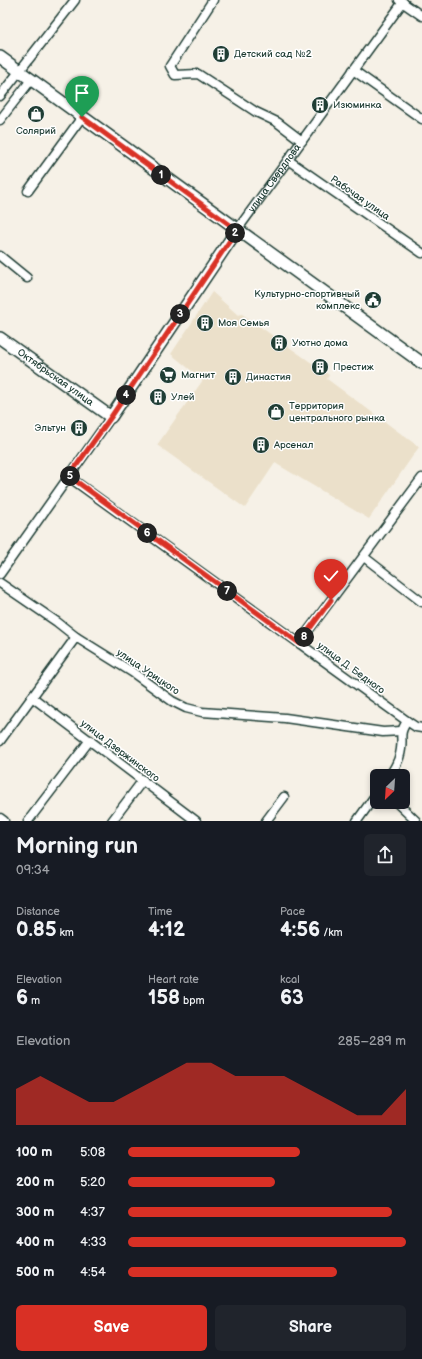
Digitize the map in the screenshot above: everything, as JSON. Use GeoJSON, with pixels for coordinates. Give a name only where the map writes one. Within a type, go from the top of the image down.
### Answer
{"type":"FeatureCollection","features":[{"type":"Feature","properties":{"kind":"main road"},"geometry":{"type":"LineString","coordinates":[[0,57],[422,363]]}},
{"type":"Feature","properties":{"kind":"main road","name":"улица Свердлова"},"geometry":{"type":"LineString","coordinates":[[111,417],[237,230]]}},
{"type":"Feature","properties":{"kind":"main road","name":"Октябрьская улица"},"geometry":{"type":"LineString","coordinates":[[0,338],[111,417]]}},
{"type":"Feature","properties":{"kind":"street"},"geometry":{"type":"LineString","coordinates":[[0,96],[75,0]]}},
{"type":"Feature","properties":{"kind":"street"},"geometry":{"type":"LineString","coordinates":[[213,0],[170,66],[175,75],[198,74],[256,112],[277,122],[302,141]]}},
{"type":"Feature","properties":{"kind":"street"},"geometry":{"type":"LineString","coordinates":[[401,1],[422,16]]}},
{"type":"Feature","properties":{"kind":"street","name":"улица Свердлова"},"geometry":{"type":"LineString","coordinates":[[237,230],[401,1]]}},
{"type":"Feature","properties":{"kind":"street"},"geometry":{"type":"LineString","coordinates":[[353,70],[422,119]]}},
{"type":"Feature","properties":{"kind":"street"},"geometry":{"type":"LineString","coordinates":[[0,120],[31,80]]}},
{"type":"Feature","properties":{"kind":"street"},"geometry":{"type":"LineString","coordinates":[[28,190],[82,117]]}},
{"type":"Feature","properties":{"kind":"street","name":"Рабочая улица"},"geometry":{"type":"LineString","coordinates":[[288,160],[422,253]]}},
{"type":"Feature","properties":{"kind":"street"},"geometry":{"type":"LineString","coordinates":[[0,256],[27,278]]}},
{"type":"Feature","properties":{"kind":"street","name":"улица Свердлова"},"geometry":{"type":"LineString","coordinates":[[0,574],[111,417]]}},
{"type":"Feature","properties":{"kind":"street","name":"улица Д. Бедного"},"geometry":{"type":"LineString","coordinates":[[69,476],[407,721],[416,727],[422,728]]}},
{"type":"Feature","properties":{"kind":"street"},"geometry":{"type":"LineString","coordinates":[[299,643],[422,478]]}},
{"type":"Feature","properties":{"kind":"street"},"geometry":{"type":"LineString","coordinates":[[364,557],[422,602]]}},
{"type":"Feature","properties":{"kind":"street","name":"улица Урицкого"},"geometry":{"type":"LineString","coordinates":[[0,583],[57,622],[76,637],[132,672],[172,702],[186,708],[202,712],[285,718],[383,732],[401,731]]}},
{"type":"Feature","properties":{"kind":"street"},"geometry":{"type":"LineString","coordinates":[[0,741],[76,637]]}},
{"type":"Feature","properties":{"kind":"street","name":"улица Дзержинского"},"geometry":{"type":"LineString","coordinates":[[32,697],[193,820]]}},
{"type":"Feature","properties":{"kind":"street"},"geometry":{"type":"LineString","coordinates":[[393,769],[399,760],[402,748],[401,731],[407,721]]}},
{"type":"Feature","properties":{"kind":"street"},"geometry":{"type":"LineString","coordinates":[[28,821],[90,740]]}},
{"type":"Feature","properties":{"kind":"street"},"geometry":{"type":"LineString","coordinates":[[112,821],[142,780]]}},
{"type":"Feature","properties":{"kind":"street"},"geometry":{"type":"LineString","coordinates":[[266,821],[284,797]]}},
{"type":"Feature","properties":{"kind":"street"},"geometry":{"type":"LineString","coordinates":[[356,821],[370,802]]}},
{"type":"Feature","properties":{"kind":"street"},"geometry":{"type":"LineString","coordinates":[[403,809],[416,821]]}},
{"type":"Feature","properties":{"kind":"street"},"geometry":{"type":"LineString","coordinates":[[0,818],[4,821]]}},
{"type":"Feature","properties":{"kind":"shaded area","name":"Территория центрального рынка"},"geometry":{"type":"Polygon","coordinates":[[[212,292],[238,315],[242,314],[329,375],[327,379],[419,447],[369,519],[275,463],[245,508],[157,445],[203,380],[171,354],[212,292]]]}},
{"type":"Feature","properties":{"kind":"place","name":"Детский сад №2"},"geometry":{"type":"Point","coordinates":[221,54]}},
{"type":"Feature","properties":{"kind":"place","name":"Изюминка"},"geometry":{"type":"Point","coordinates":[320,105]}},
{"type":"Feature","properties":{"kind":"place","name":"Солярий"},"geometry":{"type":"Point","coordinates":[36,114]}},
{"type":"Feature","properties":{"kind":"place","name":"Культурно-спортивный комплекс"},"geometry":{"type":"Point","coordinates":[373,300]}},
{"type":"Feature","properties":{"kind":"place","name":"Моя Семья"},"geometry":{"type":"Point","coordinates":[205,323]}},
{"type":"Feature","properties":{"kind":"place","name":"Уютно дома"},"geometry":{"type":"Point","coordinates":[279,343]}},
{"type":"Feature","properties":{"kind":"place","name":"Престиж"},"geometry":{"type":"Point","coordinates":[320,367]}},
{"type":"Feature","properties":{"kind":"place","name":"Магнит"},"geometry":{"type":"Point","coordinates":[168,375]}},
{"type":"Feature","properties":{"kind":"place","name":"Династия"},"geometry":{"type":"Point","coordinates":[233,377]}},
{"type":"Feature","properties":{"kind":"place","name":"Улей"},"geometry":{"type":"Point","coordinates":[158,397]}},
{"type":"Feature","properties":{"kind":"place","name":"Территория центрального рынка"},"geometry":{"type":"Point","coordinates":[276,412]}},
{"type":"Feature","properties":{"kind":"place","name":"Эльтун"},"geometry":{"type":"Point","coordinates":[79,428]}},
{"type":"Feature","properties":{"kind":"place","name":"Арсенал"},"geometry":{"type":"Point","coordinates":[261,445]}},
{"type":"Feature","properties":{"kind":"route"},"geometry":{"type":"LineString","coordinates":[[82,117],[237,230],[111,417],[69,476],[299,643],[331,600]]}}]}
